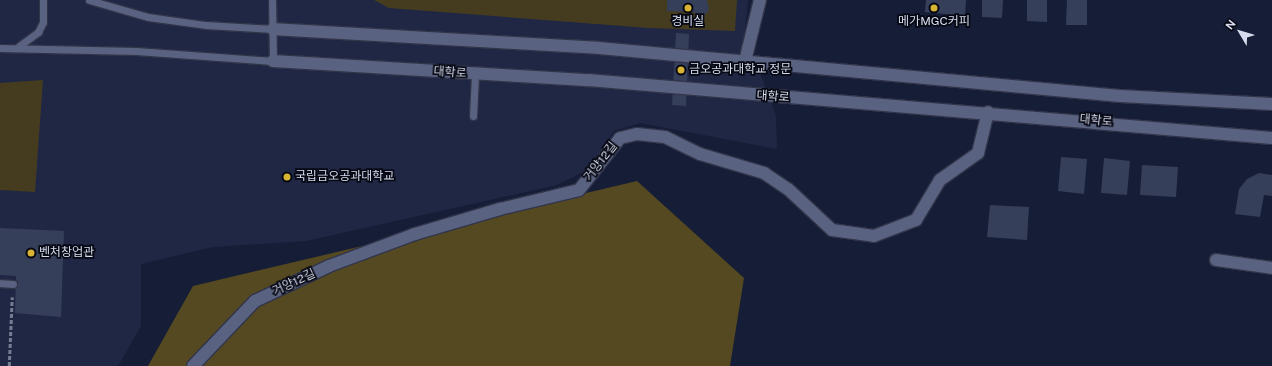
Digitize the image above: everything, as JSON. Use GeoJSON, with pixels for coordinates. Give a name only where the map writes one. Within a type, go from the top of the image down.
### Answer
{"type":"FeatureCollection","features":[{"type":"Feature","properties":{"kind":"street"},"geometry":{"type":"LineString","coordinates":[[745,61],[760,0]]}},
{"type":"Feature","properties":{"kind":"street"},"geometry":{"type":"LineString","coordinates":[[273,29],[599,48],[1120,96],[1272,104]]}},
{"type":"Feature","properties":{"kind":"street","name":"대학로"},"geometry":{"type":"LineString","coordinates":[[273,61],[475,75],[588,80],[717,93],[988,112],[1272,138]]}},
{"type":"Feature","properties":{"kind":"street","name":"거양12길"},"geometry":{"type":"LineString","coordinates":[[193,366],[255,301],[329,266],[415,234],[500,209],[579,190],[620,138],[637,134],[665,138],[700,154],[764,173],[788,189],[832,230],[874,236],[916,220],[940,180],[978,153],[988,112]]}},
{"type":"Feature","properties":{"kind":"street"},"geometry":{"type":"LineString","coordinates":[[1216,260],[1272,268]]}},
{"type":"Feature","properties":{"kind":"lane"},"geometry":{"type":"LineString","coordinates":[[18,46],[29,41],[38,32],[43,22],[43,0]]}},
{"type":"Feature","properties":{"kind":"lane"},"geometry":{"type":"LineString","coordinates":[[89,0],[148,17],[206,25],[273,29]]}},
{"type":"Feature","properties":{"kind":"lane"},"geometry":{"type":"LineString","coordinates":[[0,48],[18,46],[144,51],[273,61],[272,0]]}},
{"type":"Feature","properties":{"kind":"lane"},"geometry":{"type":"LineString","coordinates":[[473,116],[475,75]]}},
{"type":"Feature","properties":{"kind":"lane"},"geometry":{"type":"LineString","coordinates":[[0,284],[13,284]]}},
{"type":"Feature","properties":{"kind":"path"},"geometry":{"type":"LineString","coordinates":[[9,366],[13,284]]}},
{"type":"Feature","properties":{"kind":"shaded area","name":"국립금오공과대학교"},"geometry":{"type":"Polygon","coordinates":[[[0,0],[748,0],[745,32],[776,116],[777,149],[640,123],[614,131],[589,169],[557,185],[306,241],[213,247],[141,264],[141,326],[118,366],[0,366],[0,0]]]}},
{"type":"Feature","properties":{"kind":"shaded area"},"geometry":{"type":"Polygon","coordinates":[[[374,0],[737,0],[735,31],[649,28],[389,8],[374,0]]]}},
{"type":"Feature","properties":{"kind":"shaded area"},"geometry":{"type":"Polygon","coordinates":[[[43,80],[35,192],[0,190],[0,83],[43,80]]]}},
{"type":"Feature","properties":{"kind":"shaded area"},"geometry":{"type":"Polygon","coordinates":[[[637,181],[744,278],[730,366],[148,366],[193,286],[637,181]]]}},
{"type":"Feature","properties":{"kind":"building","name":"경비실"},"geometry":{"type":"Polygon","coordinates":[[[667,0],[707,0],[709,10],[703,17],[699,17],[693,12],[667,11],[667,0]]]}},
{"type":"Feature","properties":{"kind":"building"},"geometry":{"type":"Polygon","coordinates":[[[926,0],[966,0],[965,16],[925,12],[926,0]]]}},
{"type":"Feature","properties":{"kind":"building"},"geometry":{"type":"Polygon","coordinates":[[[982,0],[1003,0],[1002,18],[982,17],[982,0]]]}},
{"type":"Feature","properties":{"kind":"building"},"geometry":{"type":"Polygon","coordinates":[[[1027,0],[1047,0],[1047,22],[1027,21],[1027,0]]]}},
{"type":"Feature","properties":{"kind":"building"},"geometry":{"type":"Polygon","coordinates":[[[1067,0],[1087,0],[1087,25],[1066,25],[1067,0]]]}},
{"type":"Feature","properties":{"kind":"building","name":"금오공과대학교 정문"},"geometry":{"type":"Polygon","coordinates":[[[676,33],[689,34],[686,106],[672,105],[676,33]]]}},
{"type":"Feature","properties":{"kind":"building"},"geometry":{"type":"Polygon","coordinates":[[[1061,157],[1087,159],[1084,194],[1058,191],[1061,157]]]}},
{"type":"Feature","properties":{"kind":"building"},"geometry":{"type":"Polygon","coordinates":[[[1104,158],[1130,161],[1127,195],[1101,193],[1104,158]]]}},
{"type":"Feature","properties":{"kind":"building"},"geometry":{"type":"Polygon","coordinates":[[[1142,165],[1178,167],[1176,197],[1140,195],[1142,165]]]}},
{"type":"Feature","properties":{"kind":"building"},"geometry":{"type":"Polygon","coordinates":[[[1259,173],[1272,175],[1272,196],[1264,195],[1260,217],[1235,214],[1239,189],[1247,179],[1259,173]]]}},
{"type":"Feature","properties":{"kind":"building"},"geometry":{"type":"Polygon","coordinates":[[[990,205],[1029,207],[1027,240],[987,237],[990,205]]]}},
{"type":"Feature","properties":{"kind":"building","name":"벤처창업관"},"geometry":{"type":"Polygon","coordinates":[[[0,228],[64,231],[61,317],[15,313],[16,276],[0,275],[0,228]]]}},
{"type":"Feature","properties":{"kind":"place","name":"경비실"},"geometry":{"type":"Point","coordinates":[688,8]}},
{"type":"Feature","properties":{"kind":"place","name":"메가MGC커피"},"geometry":{"type":"Point","coordinates":[934,8]}},
{"type":"Feature","properties":{"kind":"place","name":"금오공과대학교 정문"},"geometry":{"type":"Point","coordinates":[681,70]}},
{"type":"Feature","properties":{"kind":"place","name":"국립금오공과대학교"},"geometry":{"type":"Point","coordinates":[287,177]}},
{"type":"Feature","properties":{"kind":"place","name":"벤처창업관"},"geometry":{"type":"Point","coordinates":[31,253]}}]}
